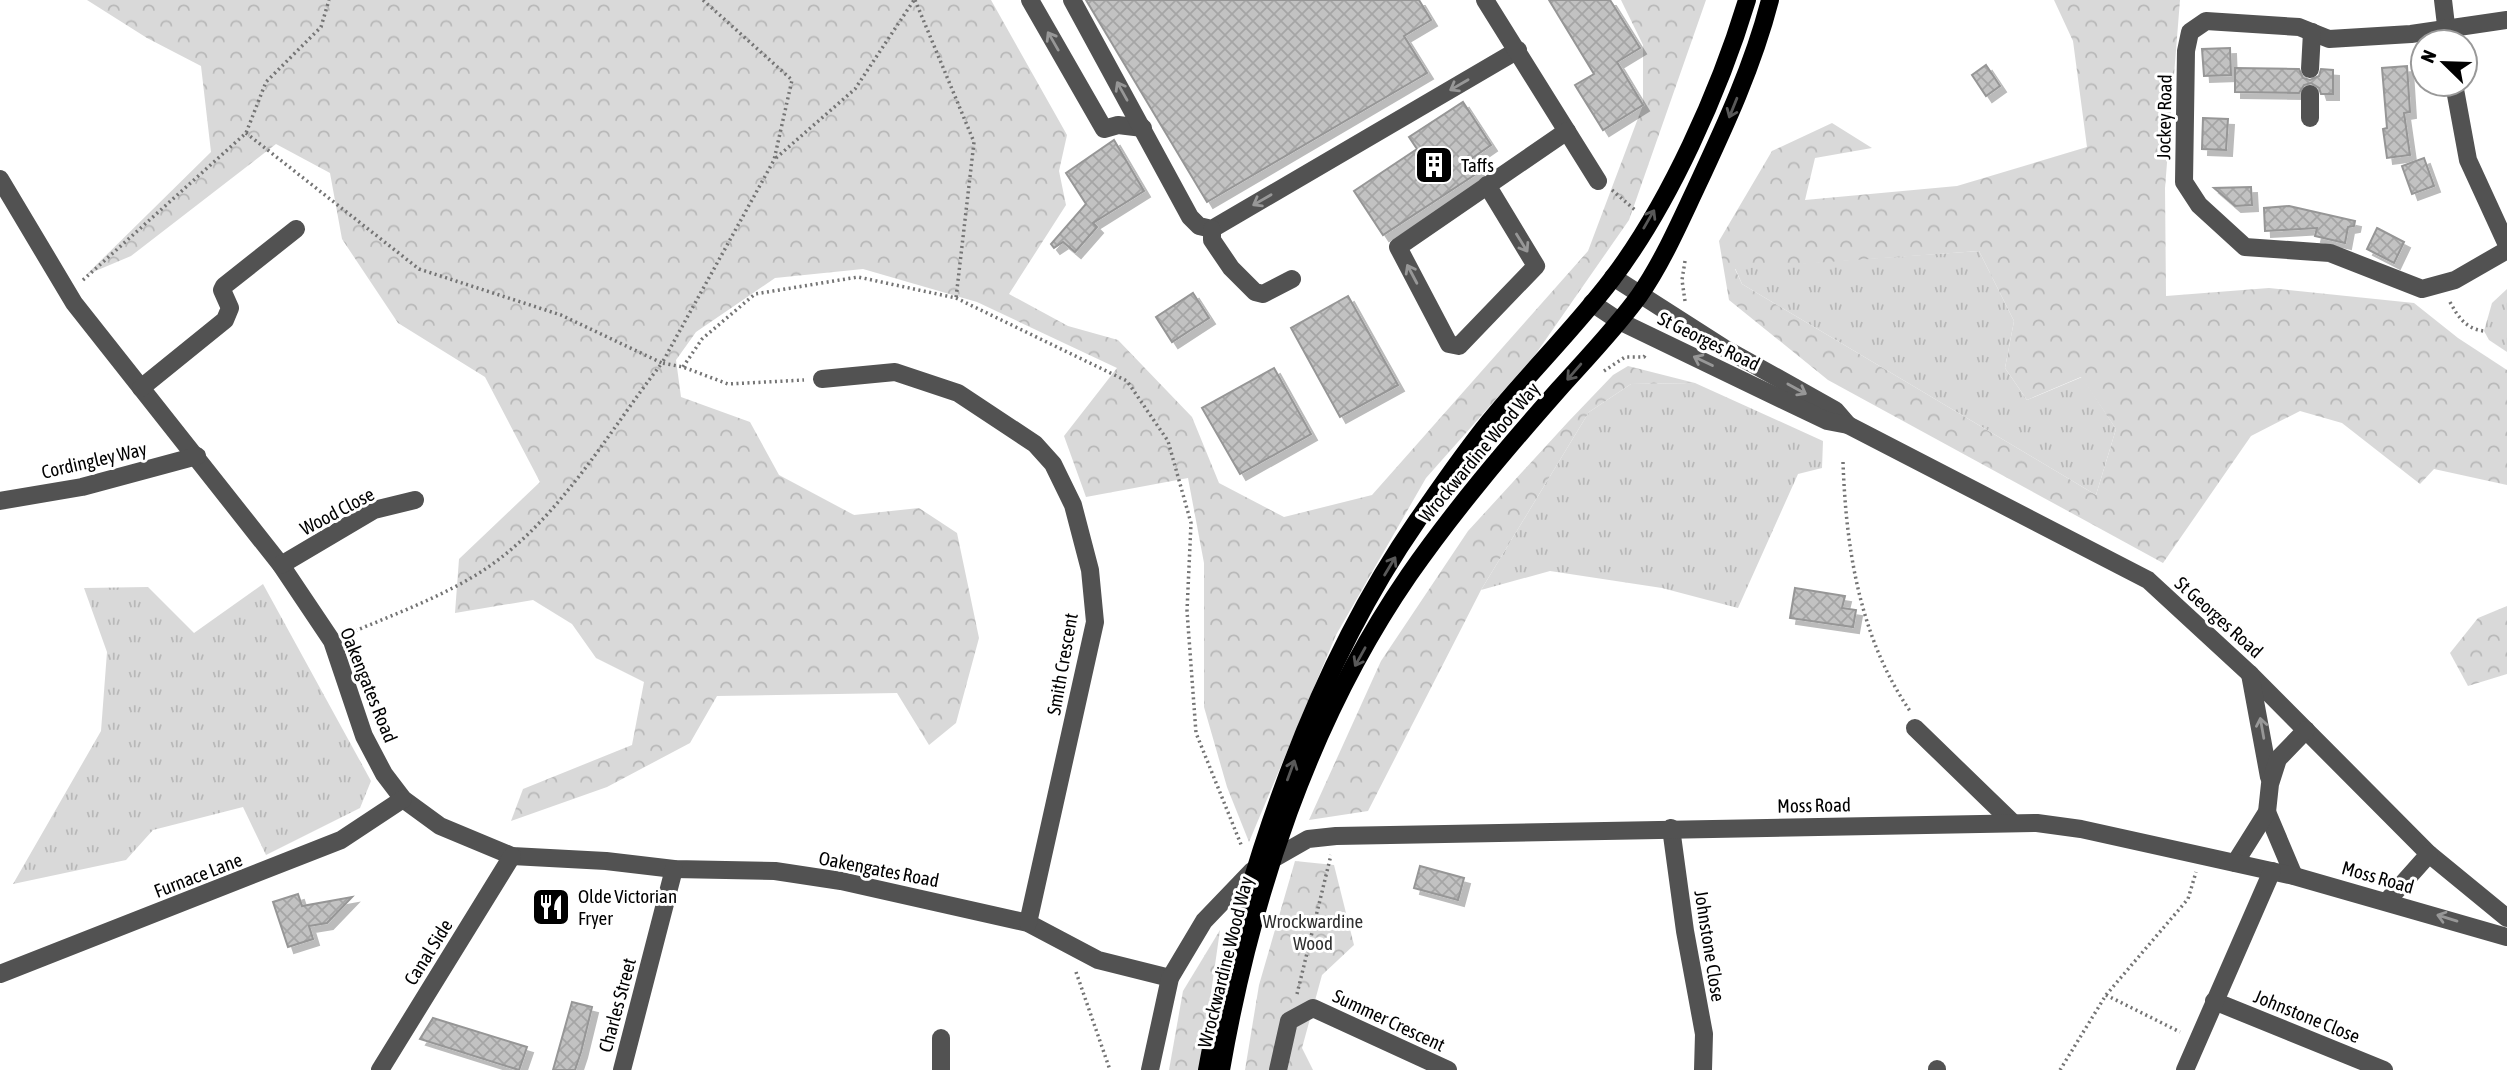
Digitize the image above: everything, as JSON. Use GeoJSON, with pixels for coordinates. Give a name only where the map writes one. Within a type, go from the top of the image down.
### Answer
{"type":"FeatureCollection","features":[{"type":"Feature","properties":{"kind":"main road","name":"Wrockwardine Wood Way"},"geometry":{"type":"LineString","coordinates":[[1221,1070],[1275,832],[1313,714],[1366,606],[1415,524],[1487,424],[1613,277],[1694,138],[1735,39],[1747,0]]}},
{"type":"Feature","properties":{"kind":"main road","name":"Wrockwardine Wood Way"},"geometry":{"type":"LineString","coordinates":[[1208,1070],[1229,962],[1247,898],[1275,832],[1352,671],[1407,578],[1464,497],[1640,294],[1677,228],[1727,120],[1759,45],[1770,0]]}},
{"type":"Feature","properties":{"kind":"street"},"geometry":{"type":"LineString","coordinates":[[1030,0],[1104,129],[1118,125],[1143,128]]}},
{"type":"Feature","properties":{"kind":"street"},"geometry":{"type":"LineString","coordinates":[[1072,0],[1190,217],[1199,226],[1212,229],[1517,50]]}},
{"type":"Feature","properties":{"kind":"street"},"geometry":{"type":"LineString","coordinates":[[1485,0],[1598,181]]}},
{"type":"Feature","properties":{"kind":"street"},"geometry":{"type":"LineString","coordinates":[[2443,0],[2446,28]]}},
{"type":"Feature","properties":{"kind":"street","name":"Jockey Road"},"geometry":{"type":"LineString","coordinates":[[2477,28],[2507,20]]}},
{"type":"Feature","properties":{"kind":"street","name":"Jockey Road"},"geometry":{"type":"LineString","coordinates":[[2409,37],[2329,39],[2299,27],[2206,21],[2190,32],[2186,51],[2184,182],[2199,205],[2245,247],[2330,254],[2422,289],[2455,280],[2507,247]]}},
{"type":"Feature","properties":{"kind":"street"},"geometry":{"type":"LineString","coordinates":[[2311,69],[2312,32]]}},
{"type":"Feature","properties":{"kind":"street"},"geometry":{"type":"LineString","coordinates":[[2310,94],[2310,118]]}},
{"type":"Feature","properties":{"kind":"street"},"geometry":{"type":"LineString","coordinates":[[2457,98],[2468,160],[2507,247]]}},
{"type":"Feature","properties":{"kind":"street"},"geometry":{"type":"LineString","coordinates":[[1487,185],[1536,265],[1459,346],[1449,344],[1398,247],[1487,185],[1567,131]]}},
{"type":"Feature","properties":{"kind":"street","name":"Oakengates Road"},"geometry":{"type":"LineString","coordinates":[[0,178],[68,293],[281,565],[332,641],[364,736],[384,774],[403,799],[440,826],[512,856],[606,861],[674,869],[775,871],[841,881],[1028,923],[1098,960],[1170,978]]}},
{"type":"Feature","properties":{"kind":"street"},"geometry":{"type":"LineString","coordinates":[[141,388],[225,320],[230,308],[222,290],[224,286],[296,229]]}},
{"type":"Feature","properties":{"kind":"street"},"geometry":{"type":"LineString","coordinates":[[1212,229],[1212,240],[1231,268],[1255,292],[1262,294],[1292,279]]}},
{"type":"Feature","properties":{"kind":"street","name":"St Georges Road"},"geometry":{"type":"LineString","coordinates":[[1613,277],[1724,348],[1835,410],[1849,425]]}},
{"type":"Feature","properties":{"kind":"street","name":"St Georges Road"},"geometry":{"type":"LineString","coordinates":[[1592,303],[1619,321],[1827,421],[1849,425],[2148,580],[2250,674],[2429,854],[2507,918]]}},
{"type":"Feature","properties":{"kind":"street","name":"Smith Crescent"},"geometry":{"type":"LineString","coordinates":[[822,379],[895,372],[958,393],[1035,444],[1053,464],[1073,505],[1090,570],[1095,622],[1028,923]]}},
{"type":"Feature","properties":{"kind":"street","name":"Cordingley Way"},"geometry":{"type":"LineString","coordinates":[[0,501],[82,487],[197,456]]}},
{"type":"Feature","properties":{"kind":"street","name":"Wood Close"},"geometry":{"type":"LineString","coordinates":[[281,565],[374,510],[415,500]]}},
{"type":"Feature","properties":{"kind":"street"},"geometry":{"type":"LineString","coordinates":[[2250,674],[2270,783]]}},
{"type":"Feature","properties":{"kind":"street"},"geometry":{"type":"LineString","coordinates":[[2235,863],[2267,812],[2270,783],[2278,758],[2306,730]]}},
{"type":"Feature","properties":{"kind":"street"},"geometry":{"type":"LineString","coordinates":[[1921,734],[2013,823]]}},
{"type":"Feature","properties":{"kind":"street","name":"Furnace Lane"},"geometry":{"type":"LineString","coordinates":[[0,974],[341,840],[403,799]]}},
{"type":"Feature","properties":{"kind":"street"},"geometry":{"type":"LineString","coordinates":[[2267,812],[2294,876]]}},
{"type":"Feature","properties":{"kind":"street","name":"Moss Road"},"geometry":{"type":"LineString","coordinates":[[1150,1070],[1170,978],[1204,922],[1252,871],[1308,839],[1336,836],[2013,823],[2081,829],[2294,876],[2388,900],[2507,937]]}},
{"type":"Feature","properties":{"kind":"street","name":"Johnstone Close"},"geometry":{"type":"LineString","coordinates":[[1671,828],[1685,931],[1704,1034],[1703,1070]]}},
{"type":"Feature","properties":{"kind":"street"},"geometry":{"type":"LineString","coordinates":[[2388,900],[2429,854]]}},
{"type":"Feature","properties":{"kind":"street","name":"Canal Side"},"geometry":{"type":"LineString","coordinates":[[380,1070],[512,856]]}},
{"type":"Feature","properties":{"kind":"street","name":"Charles Street"},"geometry":{"type":"LineString","coordinates":[[622,1070],[674,869]]}},
{"type":"Feature","properties":{"kind":"street"},"geometry":{"type":"LineString","coordinates":[[2185,1070],[2272,872]]}},
{"type":"Feature","properties":{"kind":"street","name":"Johnstone Close"},"geometry":{"type":"LineString","coordinates":[[2214,1001],[2384,1070]]}},
{"type":"Feature","properties":{"kind":"street","name":"Summer Crescent"},"geometry":{"type":"LineString","coordinates":[[1289,1021],[1313,1008],[1448,1070]]}},
{"type":"Feature","properties":{"kind":"street"},"geometry":{"type":"LineString","coordinates":[[1279,1070],[1289,1021]]}},
{"type":"Feature","properties":{"kind":"street"},"geometry":{"type":"LineString","coordinates":[[941,1038],[941,1070]]}},
{"type":"Feature","properties":{"kind":"path"},"geometry":{"type":"LineString","coordinates":[[68,293],[246,133],[266,82],[321,27],[329,0]]}},
{"type":"Feature","properties":{"kind":"path"},"geometry":{"type":"LineString","coordinates":[[332,641],[425,602],[478,573],[537,524],[573,483],[662,363],[774,160],[792,80],[703,0]]}},
{"type":"Feature","properties":{"kind":"path"},"geometry":{"type":"LineString","coordinates":[[774,160],[855,89],[914,0]]}},
{"type":"Feature","properties":{"kind":"path"},"geometry":{"type":"LineString","coordinates":[[914,0],[974,142],[956,298]]}},
{"type":"Feature","properties":{"kind":"path"},"geometry":{"type":"LineString","coordinates":[[246,133],[419,269],[561,315],[662,363],[683,367],[728,384],[822,379]]}},
{"type":"Feature","properties":{"kind":"path"},"geometry":{"type":"LineString","coordinates":[[1598,181],[1626,199],[1639,214]]}},
{"type":"Feature","properties":{"kind":"path"},"geometry":{"type":"LineString","coordinates":[[1687,255],[1682,280],[1685,302],[1690,305]]}},
{"type":"Feature","properties":{"kind":"path"},"geometry":{"type":"LineString","coordinates":[[683,367],[702,339],[755,294],[858,277],[956,298],[1127,381],[1168,440],[1191,523],[1187,611],[1196,733],[1252,871]]}},
{"type":"Feature","properties":{"kind":"path"},"geometry":{"type":"LineString","coordinates":[[2440,285],[2457,316],[2473,330],[2484,331]]}},
{"type":"Feature","properties":{"kind":"path"},"geometry":{"type":"LineString","coordinates":[[1599,374],[1625,357],[1644,357]]}},
{"type":"Feature","properties":{"kind":"path"},"geometry":{"type":"LineString","coordinates":[[1843,463],[1856,588],[1864,618],[1893,686],[1921,734]]}},
{"type":"Feature","properties":{"kind":"path"},"geometry":{"type":"LineString","coordinates":[[1289,1021],[1336,836]]}},
{"type":"Feature","properties":{"kind":"path"},"geometry":{"type":"LineString","coordinates":[[2060,1070],[2106,995],[2188,899],[2201,857]]}},
{"type":"Feature","properties":{"kind":"path"},"geometry":{"type":"LineString","coordinates":[[1076,972],[1110,1070]]}},
{"type":"Feature","properties":{"kind":"path"},"geometry":{"type":"LineString","coordinates":[[2106,995],[2197,1041]]}},
{"type":"Feature","properties":{"kind":"green space"},"geometry":{"type":"Polygon","coordinates":[[[87,0],[991,0],[1067,135],[1059,171],[1066,205],[1009,294],[1068,326],[1118,340],[1192,417],[1219,483],[1284,517],[1372,495],[1588,251],[1643,105],[1643,45],[1621,0],[1706,0],[1629,220],[1535,355],[1426,478],[1336,635],[1249,842],[1227,787],[1204,707],[1204,563],[1188,478],[1086,497],[1064,436],[1117,368],[977,302],[863,269],[775,278],[696,332],[676,360],[681,397],[750,422],[779,475],[854,515],[919,508],[957,533],[979,638],[956,723],[929,745],[897,693],[717,696],[690,743],[607,787],[511,821],[523,789],[632,745],[644,682],[596,658],[572,624],[533,600],[455,613],[459,559],[540,482],[485,377],[398,323],[342,239],[330,173],[276,144],[131,256],[86,275],[211,152],[201,66],[147,38],[87,0]]]}},
{"type":"Feature","properties":{"kind":"green space"},"geometry":{"type":"Polygon","coordinates":[[[2054,0],[2180,0],[2165,188],[2166,296],[2269,288],[2414,303],[2458,338],[2507,370],[2507,485],[2434,469],[2420,484],[2342,423],[2300,411],[2251,436],[2163,563],[1828,380],[1729,300],[1719,241],[1772,151],[1832,123],[1872,148],[1815,158],[1805,200],[1957,186],[2087,147],[2073,41],[2054,0]],[[1979,251],[1735,269],[1742,284],[2096,495],[2116,429],[2081,377],[2027,400],[2005,368],[2014,321],[1979,251]]]}},
{"type":"Feature","properties":{"kind":"green space"},"geometry":{"type":"Polygon","coordinates":[[[1979,251],[2014,321],[2005,368],[2027,400],[2082,377],[2116,429],[2096,495],[1742,284],[1735,268],[1979,251]]]}},
{"type":"Feature","properties":{"kind":"green space"},"geometry":{"type":"Polygon","coordinates":[[[2507,289],[2507,352],[2489,340],[2484,331],[2492,303],[2507,289]]]}},
{"type":"Feature","properties":{"kind":"green space"},"geometry":{"type":"Polygon","coordinates":[[[1628,366],[1695,383],[1631,384],[1589,412],[1481,590],[1368,811],[1309,820],[1381,661],[1468,531],[1613,375],[1628,366]]]}},
{"type":"Feature","properties":{"kind":"green space"},"geometry":{"type":"Polygon","coordinates":[[[1695,383],[1823,441],[1822,468],[1798,474],[1738,608],[1662,588],[1550,571],[1481,590],[1589,412],[1631,384],[1695,383]]]}},
{"type":"Feature","properties":{"kind":"green space"},"geometry":{"type":"Polygon","coordinates":[[[263,584],[371,781],[360,808],[266,855],[243,807],[153,830],[126,860],[13,884],[101,731],[107,652],[84,588],[148,587],[194,633],[263,584]]]}},
{"type":"Feature","properties":{"kind":"green space"},"geometry":{"type":"Polygon","coordinates":[[[2507,606],[2507,674],[2468,686],[2450,653],[2478,618],[2507,606]]]}},
{"type":"Feature","properties":{"kind":"green space","name":"Wrockwardine Wood"},"geometry":{"type":"Polygon","coordinates":[[[1295,861],[1334,865],[1354,945],[1322,975],[1302,1048],[1313,1070],[1245,1070],[1259,985],[1295,861]]]}},
{"type":"Feature","properties":{"kind":"green space"},"geometry":{"type":"Polygon","coordinates":[[[1220,930],[1200,1070],[1169,1070],[1183,991],[1220,930]]]}},
{"type":"Feature","properties":{"kind":"building"},"geometry":{"type":"Polygon","coordinates":[[[1086,0],[1419,0],[1431,20],[1404,36],[1427,73],[1207,202],[1086,0]]]}},
{"type":"Feature","properties":{"kind":"building"},"geometry":{"type":"Polygon","coordinates":[[[1549,0],[1610,0],[1640,48],[1617,62],[1643,105],[1603,130],[1575,85],[1594,74],[1549,0]]]}},
{"type":"Feature","properties":{"kind":"building"},"geometry":{"type":"Polygon","coordinates":[[[2230,48],[2231,75],[2204,76],[2202,49],[2230,48]]]}},
{"type":"Feature","properties":{"kind":"building"},"geometry":{"type":"Polygon","coordinates":[[[1986,65],[2000,86],[1986,96],[1972,75],[1986,65]]]}},
{"type":"Feature","properties":{"kind":"building"},"geometry":{"type":"Polygon","coordinates":[[[2407,66],[2410,112],[2404,113],[2410,155],[2387,158],[2383,129],[2387,128],[2382,68],[2407,66]]]}},
{"type":"Feature","properties":{"kind":"building"},"geometry":{"type":"Polygon","coordinates":[[[2235,68],[2299,69],[2303,78],[2310,80],[2319,76],[2321,69],[2333,70],[2333,94],[2321,94],[2319,88],[2311,83],[2304,85],[2299,93],[2235,92],[2235,68]]]}},
{"type":"Feature","properties":{"kind":"building","name":"Taffs"},"geometry":{"type":"Polygon","coordinates":[[[1463,102],[1491,145],[1471,159],[1479,172],[1383,235],[1354,191],[1417,149],[1409,137],[1463,102]]]}},
{"type":"Feature","properties":{"kind":"building"},"geometry":{"type":"Polygon","coordinates":[[[2203,118],[2228,119],[2226,150],[2202,149],[2203,118]]]}},
{"type":"Feature","properties":{"kind":"building"},"geometry":{"type":"Polygon","coordinates":[[[1114,140],[1144,191],[1093,223],[1097,227],[1075,252],[1063,242],[1054,248],[1051,244],[1086,204],[1066,173],[1114,140]]]}},
{"type":"Feature","properties":{"kind":"building"},"geometry":{"type":"Polygon","coordinates":[[[2424,158],[2434,186],[2412,194],[2402,166],[2424,158]]]}},
{"type":"Feature","properties":{"kind":"building"},"geometry":{"type":"Polygon","coordinates":[[[2251,187],[2252,205],[2235,206],[2214,188],[2251,187]]]}},
{"type":"Feature","properties":{"kind":"building"},"geometry":{"type":"Polygon","coordinates":[[[2289,206],[2355,221],[2354,226],[2348,227],[2345,243],[2315,236],[2317,228],[2265,231],[2264,208],[2289,206]]]}},
{"type":"Feature","properties":{"kind":"building"},"geometry":{"type":"Polygon","coordinates":[[[2377,228],[2404,242],[2394,263],[2367,249],[2377,228]]]}},
{"type":"Feature","properties":{"kind":"building"},"geometry":{"type":"Polygon","coordinates":[[[1193,293],[1209,318],[1172,342],[1156,317],[1193,293]]]}},
{"type":"Feature","properties":{"kind":"building"},"geometry":{"type":"Polygon","coordinates":[[[1348,296],[1398,385],[1340,417],[1291,328],[1348,296]]]}},
{"type":"Feature","properties":{"kind":"building"},"geometry":{"type":"Polygon","coordinates":[[[1274,368],[1311,434],[1240,474],[1202,408],[1274,368]]]}},
{"type":"Feature","properties":{"kind":"building"},"geometry":{"type":"Polygon","coordinates":[[[1795,588],[1845,596],[1842,608],[1856,610],[1853,627],[1790,618],[1795,588]]]}},
{"type":"Feature","properties":{"kind":"building"},"geometry":{"type":"Polygon","coordinates":[[[1420,866],[1464,878],[1458,900],[1414,888],[1420,866]]]}},
{"type":"Feature","properties":{"kind":"building"},"geometry":{"type":"Polygon","coordinates":[[[298,894],[302,906],[352,897],[327,923],[309,926],[313,939],[288,947],[273,902],[298,894]]]}},
{"type":"Feature","properties":{"kind":"building"},"geometry":{"type":"Polygon","coordinates":[[[572,1002],[592,1007],[581,1052],[575,1070],[553,1070],[572,1002]]]}},
{"type":"Feature","properties":{"kind":"building"},"geometry":{"type":"Polygon","coordinates":[[[433,1018],[527,1047],[519,1070],[420,1039],[433,1018]]]}},
{"type":"Feature","properties":{"kind":"place","name":"Taffs"},"geometry":{"type":"Point","coordinates":[1434,165]}},
{"type":"Feature","properties":{"kind":"place","name":"Olde Victorian Fryer"},"geometry":{"type":"Point","coordinates":[551,907]}}]}
